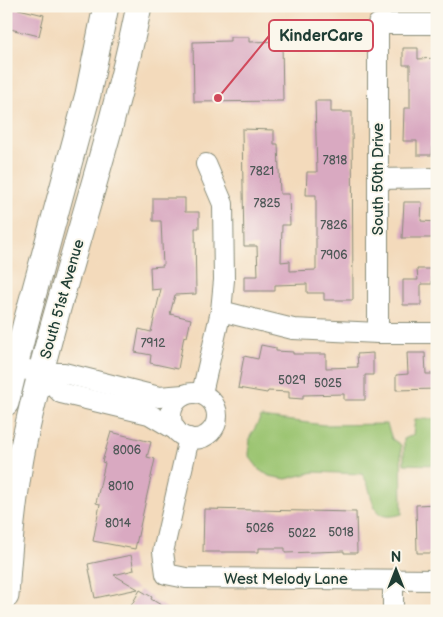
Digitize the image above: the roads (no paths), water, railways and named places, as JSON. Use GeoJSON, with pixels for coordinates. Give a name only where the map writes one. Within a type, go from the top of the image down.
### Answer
{"type":"FeatureCollection","features":[{"type":"Feature","properties":{"kind":"main road","name":"South 51st Avenue"},"geometry":{"type":"LineString","coordinates":[[6,403],[10,365],[88,94],[106,6]]}},
{"type":"Feature","properties":{"kind":"main road","name":"South 51st Avenue"},"geometry":{"type":"LineString","coordinates":[[6,596],[19,470],[41,373],[102,157],[139,6]]}},
{"type":"Feature","properties":{"kind":"street","name":"South 50th Drive"},"geometry":{"type":"LineString","coordinates":[[378,333],[378,24],[437,24]]}},
{"type":"Feature","properties":{"kind":"street"},"geometry":{"type":"LineString","coordinates":[[193,394],[221,311],[224,280],[223,204],[206,164]]}},
{"type":"Feature","properties":{"kind":"street"},"geometry":{"type":"LineString","coordinates":[[378,179],[437,178]]}},
{"type":"Feature","properties":{"kind":"street"},"geometry":{"type":"LineString","coordinates":[[221,311],[293,329],[378,333],[437,333]]}},
{"type":"Feature","properties":{"kind":"street"},"geometry":{"type":"LineString","coordinates":[[10,365],[41,373],[64,373],[159,396],[193,394],[216,406],[217,423],[206,436],[182,434],[149,414],[61,393],[41,373]]}},
{"type":"Feature","properties":{"kind":"street"},"geometry":{"type":"LineString","coordinates":[[182,434],[171,417],[172,410],[178,399],[193,394]]}},
{"type":"Feature","properties":{"kind":"street","name":"West Melody Lane"},"geometry":{"type":"LineString","coordinates":[[182,434],[163,552],[166,574],[186,578],[437,580]]}},
{"type":"Feature","properties":{"kind":"street"},"geometry":{"type":"LineString","coordinates":[[393,580],[393,611]]}},
{"type":"Feature","properties":{"kind":"place","name":"KinderCare"},"geometry":{"type":"Point","coordinates":[218,98]}}]}
